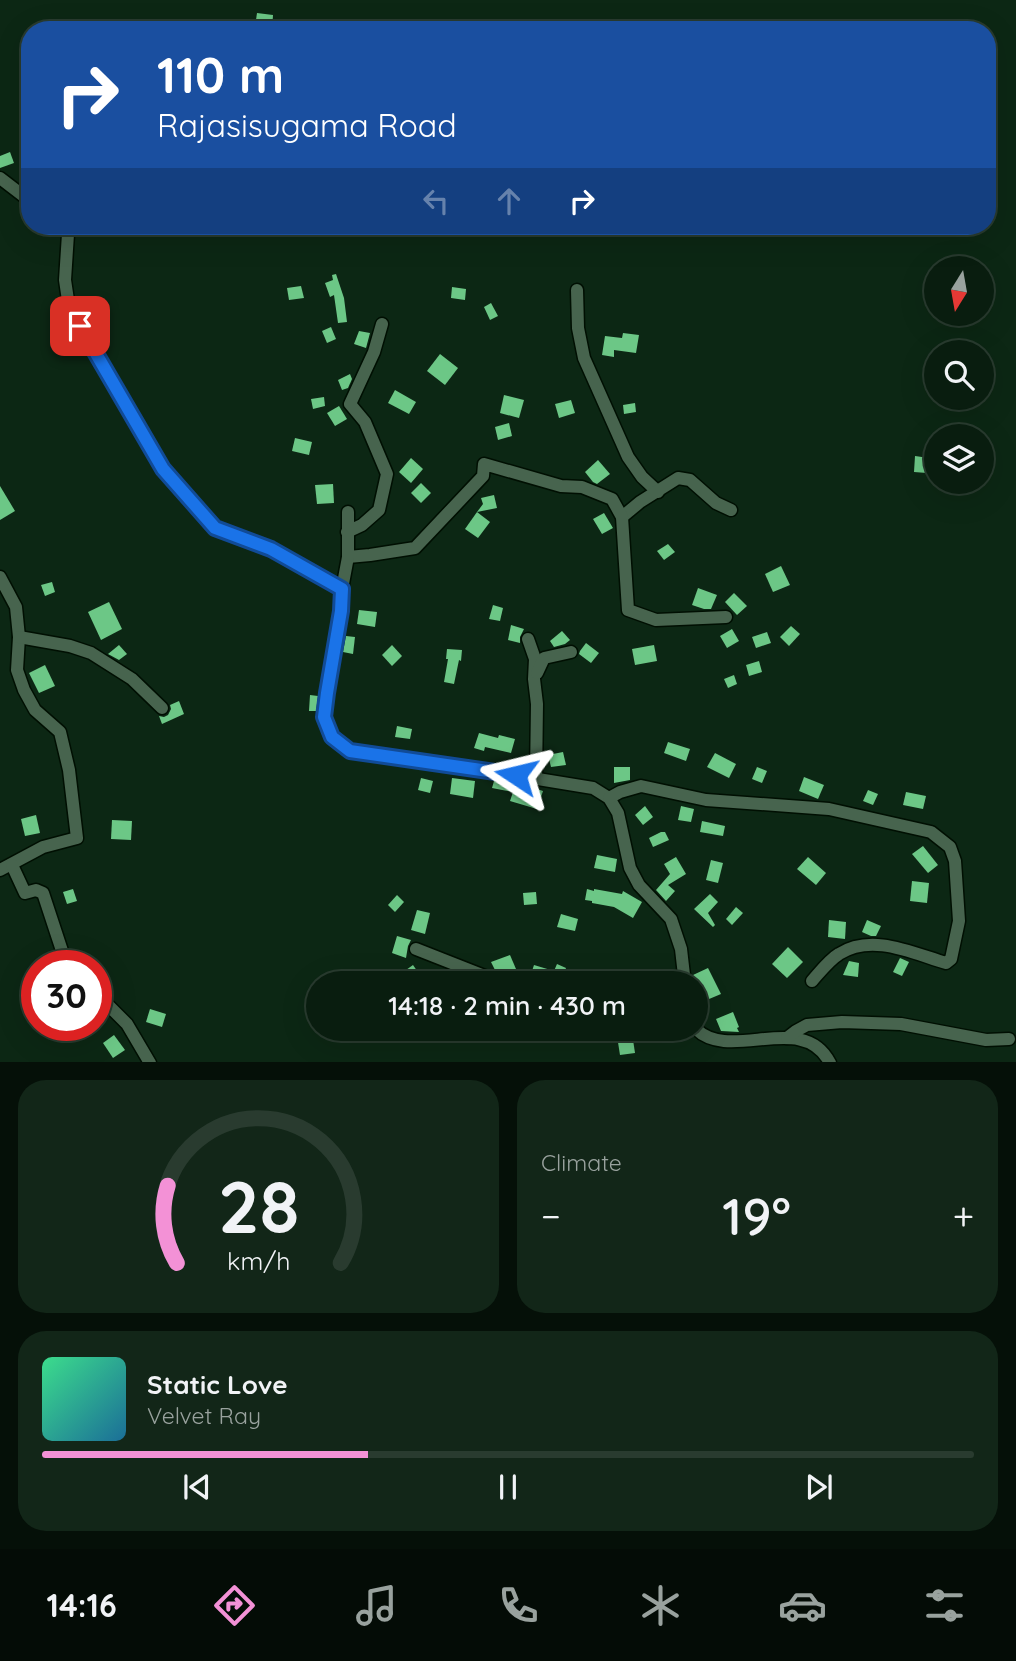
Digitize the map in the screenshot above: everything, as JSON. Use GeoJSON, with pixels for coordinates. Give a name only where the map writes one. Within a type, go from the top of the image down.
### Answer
{"type":"FeatureCollection","features":[{"type":"Feature","properties":{"kind":"street"},"geometry":{"type":"LineString","coordinates":[[0,178],[21,194]]}},
{"type":"Feature","properties":{"kind":"street"},"geometry":{"type":"LineString","coordinates":[[68,235],[65,280],[69,307],[163,469],[215,528],[271,549],[342,589]]}},
{"type":"Feature","properties":{"kind":"street"},"geometry":{"type":"LineString","coordinates":[[577,290],[578,328],[584,358],[628,457],[642,477],[658,492]]}},
{"type":"Feature","properties":{"kind":"street"},"geometry":{"type":"LineString","coordinates":[[347,533],[362,525],[379,510],[387,474],[365,422],[350,404],[374,352],[382,324]]}},
{"type":"Feature","properties":{"kind":"street"},"geometry":{"type":"LineString","coordinates":[[348,557],[415,548],[483,476],[484,464],[561,486],[582,487],[612,499],[622,517],[628,610],[656,620],[726,617]]}},
{"type":"Feature","properties":{"kind":"street"},"geometry":{"type":"LineString","coordinates":[[622,517],[678,478],[690,480],[716,503],[731,510]]}},
{"type":"Feature","properties":{"kind":"street"},"geometry":{"type":"LineString","coordinates":[[348,512],[348,557],[324,717],[332,737],[350,751],[593,788],[609,798],[618,813],[629,868],[639,885],[671,919],[681,949],[684,971]]}},
{"type":"Feature","properties":{"kind":"street"},"geometry":{"type":"LineString","coordinates":[[0,577],[16,607],[18,670],[24,690],[36,709],[60,732],[69,770],[77,838],[43,847],[6,867],[25,893],[36,890],[43,893],[63,950]]}},
{"type":"Feature","properties":{"kind":"street"},"geometry":{"type":"LineString","coordinates":[[19,637],[70,646],[91,653],[132,679],[162,708]]}},
{"type":"Feature","properties":{"kind":"street"},"geometry":{"type":"LineString","coordinates":[[528,639],[535,659],[536,779]]}},
{"type":"Feature","properties":{"kind":"street"},"geometry":{"type":"LineString","coordinates":[[70,646],[85,642]]}},
{"type":"Feature","properties":{"kind":"street"},"geometry":{"type":"LineString","coordinates":[[534,679],[544,659],[571,652]]}},
{"type":"Feature","properties":{"kind":"street"},"geometry":{"type":"LineString","coordinates":[[609,798],[640,786],[706,800],[830,809],[930,832],[950,847],[955,860],[959,921],[951,959],[946,963],[883,944],[857,945],[838,954],[812,981]]}},
{"type":"Feature","properties":{"kind":"street"},"geometry":{"type":"LineString","coordinates":[[416,949],[472,971]]}},
{"type":"Feature","properties":{"kind":"street"},"geometry":{"type":"LineString","coordinates":[[112,1009],[127,1024],[150,1062]]}},
{"type":"Feature","properties":{"kind":"street"},"geometry":{"type":"LineString","coordinates":[[787,1038],[807,1025],[842,1022],[901,1024],[986,1040],[1009,1039]]}},
{"type":"Feature","properties":{"kind":"street"},"geometry":{"type":"LineString","coordinates":[[708,1037],[727,1044],[787,1038],[808,1042],[825,1052],[830,1062]]}},
{"type":"Feature","properties":{"kind":"building"},"geometry":{"type":"Polygon","coordinates":[[[257,13],[273,15],[273,21],[256,21],[257,13]]]}},
{"type":"Feature","properties":{"kind":"building"},"geometry":{"type":"Polygon","coordinates":[[[10,152],[14,163],[0,168],[0,156],[10,152]]]}},
{"type":"Feature","properties":{"kind":"building"},"geometry":{"type":"Polygon","coordinates":[[[336,274],[344,298],[347,322],[338,323],[334,295],[330,297],[325,283],[333,280],[332,275],[336,274]]]}},
{"type":"Feature","properties":{"kind":"building"},"geometry":{"type":"Polygon","coordinates":[[[301,286],[304,298],[289,300],[287,288],[301,286]]]}},
{"type":"Feature","properties":{"kind":"building"},"geometry":{"type":"Polygon","coordinates":[[[452,287],[466,289],[465,300],[451,298],[452,287]]]}},
{"type":"Feature","properties":{"kind":"building"},"geometry":{"type":"Polygon","coordinates":[[[491,303],[498,316],[490,320],[484,307],[491,303]]]}},
{"type":"Feature","properties":{"kind":"building"},"geometry":{"type":"Polygon","coordinates":[[[331,327],[336,339],[327,343],[322,331],[331,327]]]}},
{"type":"Feature","properties":{"kind":"building"},"geometry":{"type":"Polygon","coordinates":[[[359,331],[370,333],[366,348],[354,344],[359,331]]]}},
{"type":"Feature","properties":{"kind":"building"},"geometry":{"type":"Polygon","coordinates":[[[623,333],[639,335],[636,353],[614,350],[614,357],[602,355],[605,336],[622,338],[623,333]]]}},
{"type":"Feature","properties":{"kind":"building"},"geometry":{"type":"Polygon","coordinates":[[[440,354],[458,368],[445,385],[427,371],[440,354]]]}},
{"type":"Feature","properties":{"kind":"building"},"geometry":{"type":"Polygon","coordinates":[[[350,374],[352,379],[348,388],[342,390],[338,380],[350,374]]]}},
{"type":"Feature","properties":{"kind":"building"},"geometry":{"type":"Polygon","coordinates":[[[395,390],[416,402],[409,414],[388,403],[395,390]]]}},
{"type":"Feature","properties":{"kind":"building"},"geometry":{"type":"Polygon","coordinates":[[[504,395],[524,400],[519,418],[500,413],[504,395]]]}},
{"type":"Feature","properties":{"kind":"building"},"geometry":{"type":"Polygon","coordinates":[[[324,397],[325,406],[313,409],[311,399],[324,397]]]}},
{"type":"Feature","properties":{"kind":"building"},"geometry":{"type":"Polygon","coordinates":[[[571,400],[575,413],[559,418],[555,404],[571,400]]]}},
{"type":"Feature","properties":{"kind":"building"},"geometry":{"type":"Polygon","coordinates":[[[635,403],[636,412],[624,414],[623,405],[635,403]]]}},
{"type":"Feature","properties":{"kind":"building"},"geometry":{"type":"Polygon","coordinates":[[[339,406],[347,419],[335,426],[327,413],[339,406]]]}},
{"type":"Feature","properties":{"kind":"building"},"geometry":{"type":"Polygon","coordinates":[[[509,423],[512,436],[498,440],[495,427],[509,423]]]}},
{"type":"Feature","properties":{"kind":"building"},"geometry":{"type":"Polygon","coordinates":[[[295,438],[312,442],[309,455],[292,451],[295,438]]]}},
{"type":"Feature","properties":{"kind":"building"},"geometry":{"type":"Polygon","coordinates":[[[915,456],[924,457],[924,473],[914,472],[915,456]]]}},
{"type":"Feature","properties":{"kind":"building"},"geometry":{"type":"Polygon","coordinates":[[[411,458],[423,469],[411,483],[399,472],[411,458]]]}},
{"type":"Feature","properties":{"kind":"building"},"geometry":{"type":"Polygon","coordinates":[[[598,460],[610,474],[597,484],[585,472],[598,460]]]}},
{"type":"Feature","properties":{"kind":"building"},"geometry":{"type":"Polygon","coordinates":[[[421,483],[431,493],[421,503],[411,493],[421,483]]]}},
{"type":"Feature","properties":{"kind":"building"},"geometry":{"type":"Polygon","coordinates":[[[333,484],[334,503],[317,504],[315,485],[333,484]]]}},
{"type":"Feature","properties":{"kind":"building"},"geometry":{"type":"Polygon","coordinates":[[[0,486],[15,511],[0,520],[0,486]]]}},
{"type":"Feature","properties":{"kind":"building"},"geometry":{"type":"Polygon","coordinates":[[[494,495],[497,508],[477,512],[483,504],[481,498],[494,495]]]}},
{"type":"Feature","properties":{"kind":"building"},"geometry":{"type":"Polygon","coordinates":[[[477,512],[490,522],[478,538],[465,529],[477,512]]]}},
{"type":"Feature","properties":{"kind":"building"},"geometry":{"type":"Polygon","coordinates":[[[604,513],[613,528],[602,534],[593,519],[604,513]]]}},
{"type":"Feature","properties":{"kind":"building"},"geometry":{"type":"Polygon","coordinates":[[[668,544],[675,552],[664,560],[657,551],[668,544]]]}},
{"type":"Feature","properties":{"kind":"building"},"geometry":{"type":"Polygon","coordinates":[[[781,566],[790,585],[773,592],[765,574],[781,566]]]}},
{"type":"Feature","properties":{"kind":"building"},"geometry":{"type":"Polygon","coordinates":[[[52,582],[55,592],[45,596],[41,585],[52,582]]]}},
{"type":"Feature","properties":{"kind":"building"},"geometry":{"type":"Polygon","coordinates":[[[698,588],[717,595],[711,609],[692,605],[698,588]]]}},
{"type":"Feature","properties":{"kind":"building"},"geometry":{"type":"Polygon","coordinates":[[[734,593],[747,606],[737,615],[725,602],[734,593]]]}},
{"type":"Feature","properties":{"kind":"building"},"geometry":{"type":"Polygon","coordinates":[[[109,602],[122,629],[101,640],[88,612],[109,602]]]}},
{"type":"Feature","properties":{"kind":"building"},"geometry":{"type":"Polygon","coordinates":[[[493,605],[503,608],[500,621],[489,619],[493,605]]]}},
{"type":"Feature","properties":{"kind":"building"},"geometry":{"type":"Polygon","coordinates":[[[359,610],[377,612],[375,627],[357,624],[359,610]]]}},
{"type":"Feature","properties":{"kind":"building"},"geometry":{"type":"Polygon","coordinates":[[[511,625],[524,629],[520,643],[508,640],[511,625]]]}},
{"type":"Feature","properties":{"kind":"building"},"geometry":{"type":"Polygon","coordinates":[[[791,626],[800,634],[789,646],[780,637],[791,626]]]}},
{"type":"Feature","properties":{"kind":"building"},"geometry":{"type":"Polygon","coordinates":[[[732,629],[739,641],[727,648],[720,636],[732,629]]]}},
{"type":"Feature","properties":{"kind":"building"},"geometry":{"type":"Polygon","coordinates":[[[562,631],[570,640],[554,647],[550,641],[562,631]]]}},
{"type":"Feature","properties":{"kind":"building"},"geometry":{"type":"Polygon","coordinates":[[[767,632],[771,643],[756,648],[752,637],[767,632]]]}},
{"type":"Feature","properties":{"kind":"building"},"geometry":{"type":"Polygon","coordinates":[[[346,636],[355,637],[353,654],[343,652],[346,636]]]}},
{"type":"Feature","properties":{"kind":"building"},"geometry":{"type":"Polygon","coordinates":[[[586,643],[599,653],[591,663],[579,654],[586,643]]]}},
{"type":"Feature","properties":{"kind":"building"},"geometry":{"type":"Polygon","coordinates":[[[119,645],[127,654],[119,660],[108,654],[119,645]]]}},
{"type":"Feature","properties":{"kind":"building"},"geometry":{"type":"Polygon","coordinates":[[[392,645],[402,656],[392,666],[382,655],[392,645]]]}},
{"type":"Feature","properties":{"kind":"building"},"geometry":{"type":"Polygon","coordinates":[[[654,645],[657,661],[635,665],[632,649],[654,645]]]}},
{"type":"Feature","properties":{"kind":"building"},"geometry":{"type":"Polygon","coordinates":[[[447,649],[462,650],[454,684],[444,682],[447,649]]]}},
{"type":"Feature","properties":{"kind":"building"},"geometry":{"type":"Polygon","coordinates":[[[759,661],[762,672],[749,676],[746,665],[759,661]]]}},
{"type":"Feature","properties":{"kind":"building"},"geometry":{"type":"Polygon","coordinates":[[[45,665],[55,686],[39,693],[29,673],[45,665]]]}},
{"type":"Feature","properties":{"kind":"building"},"geometry":{"type":"Polygon","coordinates":[[[734,675],[737,684],[728,688],[724,679],[734,675]]]}},
{"type":"Feature","properties":{"kind":"building"},"geometry":{"type":"Polygon","coordinates":[[[310,695],[318,696],[316,711],[309,711],[310,695]]]}},
{"type":"Feature","properties":{"kind":"building"},"geometry":{"type":"Polygon","coordinates":[[[179,701],[184,714],[162,724],[159,716],[168,715],[170,705],[179,701]]]}},
{"type":"Feature","properties":{"kind":"building"},"geometry":{"type":"Polygon","coordinates":[[[397,726],[412,729],[410,739],[395,737],[397,726]]]}},
{"type":"Feature","properties":{"kind":"building"},"geometry":{"type":"Polygon","coordinates":[[[479,733],[515,739],[511,753],[485,747],[484,751],[474,748],[479,733]]]}},
{"type":"Feature","properties":{"kind":"building"},"geometry":{"type":"Polygon","coordinates":[[[668,742],[690,749],[686,761],[664,753],[668,742]]]}},
{"type":"Feature","properties":{"kind":"building"},"geometry":{"type":"Polygon","coordinates":[[[563,752],[566,765],[551,767],[548,755],[563,752]]]}},
{"type":"Feature","properties":{"kind":"building"},"geometry":{"type":"Polygon","coordinates":[[[715,753],[736,764],[729,778],[707,767],[715,753]]]}},
{"type":"Feature","properties":{"kind":"building"},"geometry":{"type":"Polygon","coordinates":[[[614,767],[630,767],[630,780],[614,783],[614,767]]]}},
{"type":"Feature","properties":{"kind":"building"},"geometry":{"type":"Polygon","coordinates":[[[757,767],[767,771],[762,783],[752,779],[757,767]]]}},
{"type":"Feature","properties":{"kind":"building"},"geometry":{"type":"Polygon","coordinates":[[[804,777],[824,785],[818,799],[799,791],[804,777]]]}},
{"type":"Feature","properties":{"kind":"building"},"geometry":{"type":"Polygon","coordinates":[[[421,778],[433,781],[430,793],[418,790],[421,778]]]}},
{"type":"Feature","properties":{"kind":"building"},"geometry":{"type":"Polygon","coordinates":[[[452,778],[475,781],[473,798],[450,794],[452,778]]]}},
{"type":"Feature","properties":{"kind":"building"},"geometry":{"type":"Polygon","coordinates":[[[494,781],[543,791],[537,809],[510,801],[513,792],[492,788],[494,781]]]}},
{"type":"Feature","properties":{"kind":"building"},"geometry":{"type":"Polygon","coordinates":[[[868,790],[878,794],[873,805],[863,801],[868,790]]]}},
{"type":"Feature","properties":{"kind":"building"},"geometry":{"type":"Polygon","coordinates":[[[906,792],[926,796],[923,809],[903,805],[906,792]]]}},
{"type":"Feature","properties":{"kind":"building"},"geometry":{"type":"Polygon","coordinates":[[[645,806],[653,817],[643,825],[635,815],[645,806]]]}},
{"type":"Feature","properties":{"kind":"building"},"geometry":{"type":"Polygon","coordinates":[[[681,806],[694,809],[691,822],[678,820],[681,806]]]}},
{"type":"Feature","properties":{"kind":"building"},"geometry":{"type":"Polygon","coordinates":[[[36,815],[40,833],[25,836],[21,819],[36,815]]]}},
{"type":"Feature","properties":{"kind":"building"},"geometry":{"type":"Polygon","coordinates":[[[112,820],[132,821],[131,840],[111,839],[112,820]]]}},
{"type":"Feature","properties":{"kind":"building"},"geometry":{"type":"Polygon","coordinates":[[[702,821],[725,826],[723,836],[700,832],[702,821]]]}},
{"type":"Feature","properties":{"kind":"building"},"geometry":{"type":"Polygon","coordinates":[[[665,832],[669,840],[653,847],[649,838],[665,832]]]}},
{"type":"Feature","properties":{"kind":"building"},"geometry":{"type":"Polygon","coordinates":[[[923,846],[938,865],[928,873],[912,854],[923,846]]]}},
{"type":"Feature","properties":{"kind":"building"},"geometry":{"type":"Polygon","coordinates":[[[597,855],[617,859],[615,872],[594,868],[597,855]]]}},
{"type":"Feature","properties":{"kind":"building"},"geometry":{"type":"Polygon","coordinates":[[[676,857],[686,874],[668,885],[675,891],[666,901],[656,890],[670,874],[664,864],[676,857]]]}},
{"type":"Feature","properties":{"kind":"building"},"geometry":{"type":"Polygon","coordinates":[[[808,857],[826,873],[816,885],[797,869],[808,857]]]}},
{"type":"Feature","properties":{"kind":"building"},"geometry":{"type":"Polygon","coordinates":[[[711,860],[723,863],[718,883],[706,880],[711,860]]]}},
{"type":"Feature","properties":{"kind":"building"},"geometry":{"type":"Polygon","coordinates":[[[912,881],[929,883],[927,903],[910,901],[912,881]]]}},
{"type":"Feature","properties":{"kind":"building"},"geometry":{"type":"Polygon","coordinates":[[[73,889],[77,901],[67,904],[63,892],[73,889]]]}},
{"type":"Feature","properties":{"kind":"building"},"geometry":{"type":"Polygon","coordinates":[[[587,889],[622,894],[623,891],[642,902],[633,918],[614,907],[585,900],[587,889]]]}},
{"type":"Feature","properties":{"kind":"building"},"geometry":{"type":"Polygon","coordinates":[[[536,892],[537,904],[524,905],[523,893],[536,892]]]}},
{"type":"Feature","properties":{"kind":"building"},"geometry":{"type":"Polygon","coordinates":[[[710,894],[718,902],[708,913],[715,925],[713,927],[694,909],[710,894]]]}},
{"type":"Feature","properties":{"kind":"building"},"geometry":{"type":"Polygon","coordinates":[[[397,895],[404,902],[395,912],[388,905],[397,895]]]}},
{"type":"Feature","properties":{"kind":"building"},"geometry":{"type":"Polygon","coordinates":[[[736,907],[743,913],[732,925],[726,919],[736,907]]]}},
{"type":"Feature","properties":{"kind":"building"},"geometry":{"type":"Polygon","coordinates":[[[417,910],[430,913],[425,934],[411,930],[417,910]]]}},
{"type":"Feature","properties":{"kind":"building"},"geometry":{"type":"Polygon","coordinates":[[[561,914],[578,919],[575,931],[557,927],[561,914]]]}},
{"type":"Feature","properties":{"kind":"building"},"geometry":{"type":"Polygon","coordinates":[[[829,920],[846,922],[845,939],[828,937],[829,920]]]}},
{"type":"Feature","properties":{"kind":"building"},"geometry":{"type":"Polygon","coordinates":[[[867,920],[881,926],[876,936],[862,932],[867,920]]]}},
{"type":"Feature","properties":{"kind":"building"},"geometry":{"type":"Polygon","coordinates":[[[397,936],[411,940],[406,958],[392,953],[397,936]]]}},
{"type":"Feature","properties":{"kind":"building"},"geometry":{"type":"Polygon","coordinates":[[[788,947],[803,962],[787,978],[772,964],[788,947]]]}},
{"type":"Feature","properties":{"kind":"building"},"geometry":{"type":"Polygon","coordinates":[[[510,955],[516,969],[497,971],[491,962],[510,955]]]}},
{"type":"Feature","properties":{"kind":"building"},"geometry":{"type":"Polygon","coordinates":[[[900,958],[909,962],[902,976],[893,972],[900,958]]]}},
{"type":"Feature","properties":{"kind":"building"},"geometry":{"type":"Polygon","coordinates":[[[849,961],[859,963],[858,977],[843,975],[849,961]]]}},
{"type":"Feature","properties":{"kind":"building"},"geometry":{"type":"Polygon","coordinates":[[[557,964],[566,968],[565,971],[554,971],[557,964]]]}},
{"type":"Feature","properties":{"kind":"building"},"geometry":{"type":"Polygon","coordinates":[[[413,965],[417,971],[407,971],[413,965]]]}},
{"type":"Feature","properties":{"kind":"building"},"geometry":{"type":"Polygon","coordinates":[[[534,965],[554,971],[532,971],[534,965]]]}},
{"type":"Feature","properties":{"kind":"building"},"geometry":{"type":"Polygon","coordinates":[[[708,968],[721,994],[708,999],[708,971],[702,971],[708,968]]]}},
{"type":"Feature","properties":{"kind":"building"},"geometry":{"type":"Polygon","coordinates":[[[150,1009],[166,1014],[162,1027],[146,1022],[150,1009]]]}},
{"type":"Feature","properties":{"kind":"building"},"geometry":{"type":"Polygon","coordinates":[[[733,1012],[739,1032],[721,1031],[716,1019],[733,1012]]]}},
{"type":"Feature","properties":{"kind":"building"},"geometry":{"type":"Polygon","coordinates":[[[114,1035],[125,1050],[113,1058],[103,1043],[112,1041],[114,1035]]]}},
{"type":"Feature","properties":{"kind":"building"},"geometry":{"type":"Polygon","coordinates":[[[618,1041],[633,1041],[635,1053],[620,1055],[618,1041]]]}},
{"type":"Feature","properties":{"kind":"route"},"geometry":{"type":"LineString","coordinates":[[80,326],[163,469],[215,528],[271,549],[342,589],[324,717],[332,737],[350,751],[516,775]]}}]}
